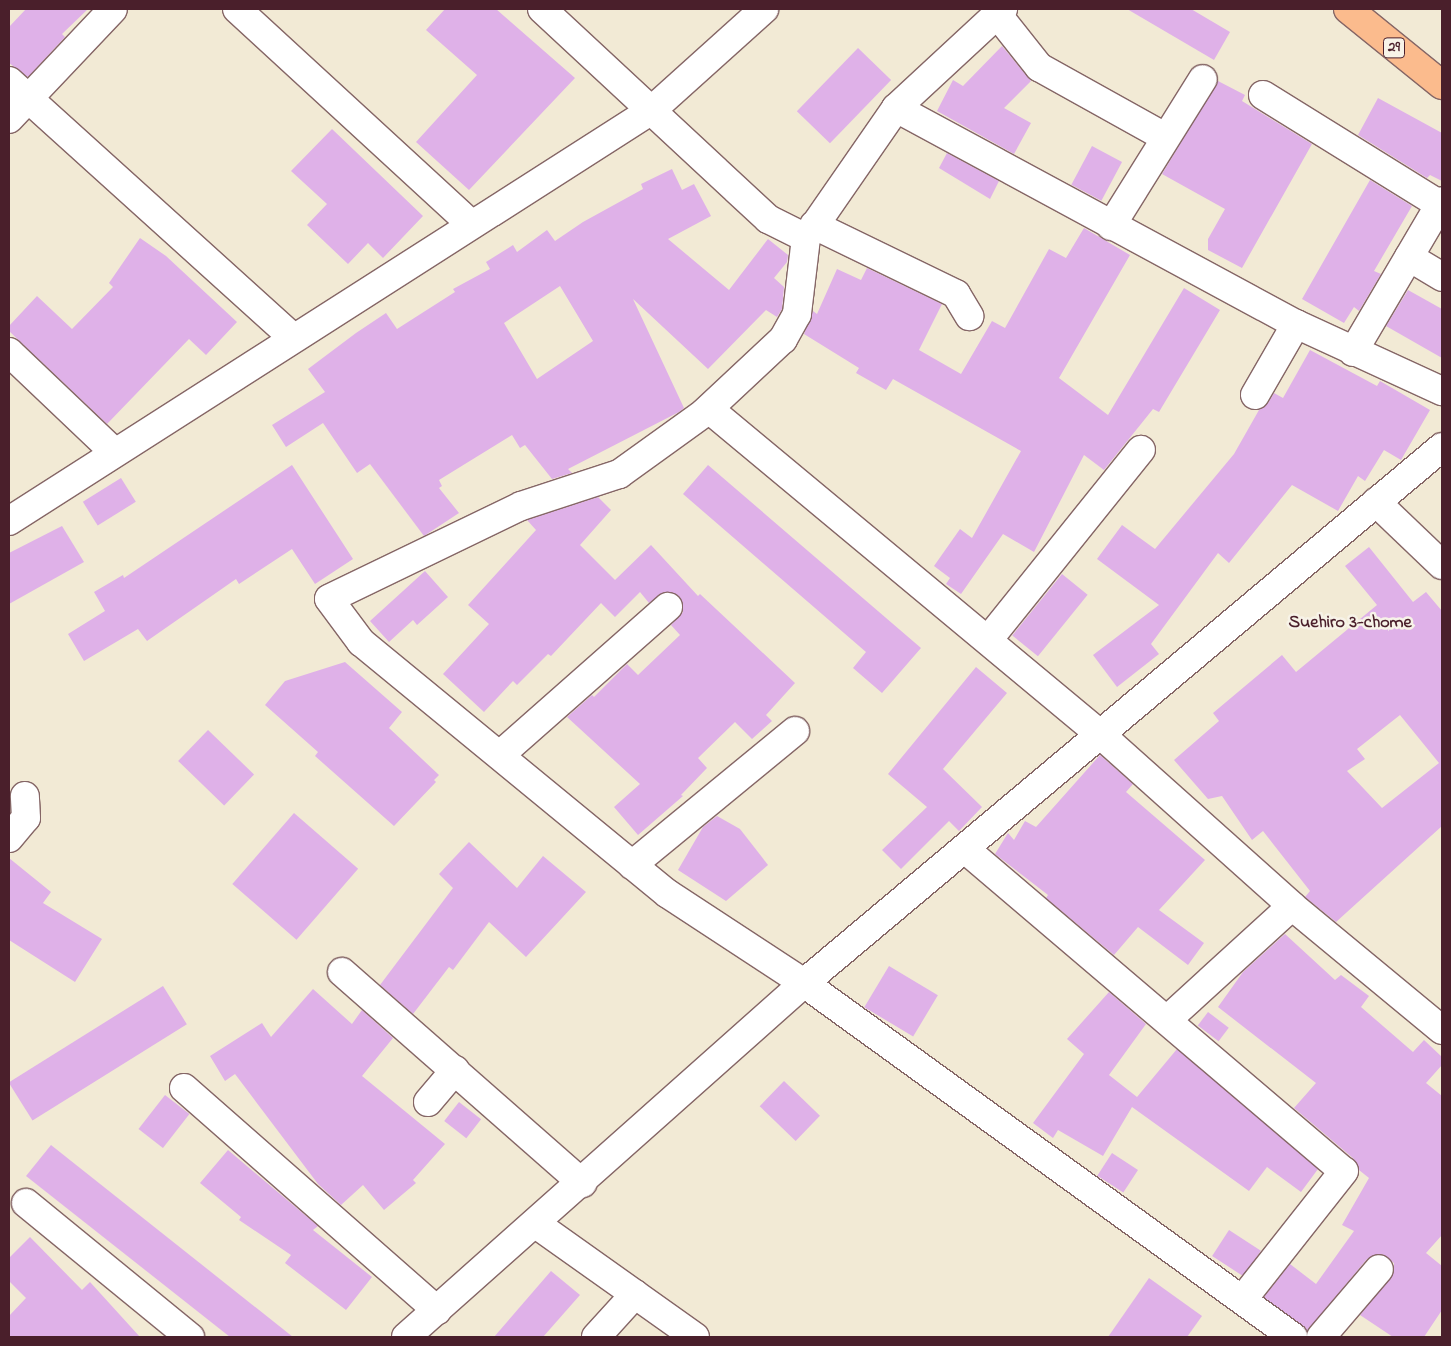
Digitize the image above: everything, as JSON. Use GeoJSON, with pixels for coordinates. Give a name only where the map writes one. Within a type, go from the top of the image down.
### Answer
{"type":"FeatureCollection","features":[{"type":"Feature","properties":{"kind":"main road","name":"29"},"geometry":{"type":"LineString","coordinates":[[1348,9],[1442,84]]}},
{"type":"Feature","properties":{"kind":"street"},"geometry":{"type":"LineString","coordinates":[[9,119],[113,9]]}},
{"type":"Feature","properties":{"kind":"street"},"geometry":{"type":"LineString","coordinates":[[237,9],[471,224]]}},
{"type":"Feature","properties":{"kind":"street"},"geometry":{"type":"LineString","coordinates":[[542,9],[768,220],[810,231],[956,294],[969,316]]}},
{"type":"Feature","properties":{"kind":"street"},"geometry":{"type":"LineString","coordinates":[[9,521],[652,110],[764,9]]}},
{"type":"Feature","properties":{"kind":"street"},"geometry":{"type":"LineString","coordinates":[[1165,137],[1039,67],[1000,11],[896,108],[810,231],[797,314],[783,339],[709,409],[619,474],[521,506],[329,599],[361,642],[668,894],[804,983],[1293,1337]]}},
{"type":"Feature","properties":{"kind":"street"},"geometry":{"type":"LineString","coordinates":[[1111,226],[1202,78]]}},
{"type":"Feature","properties":{"kind":"street"},"geometry":{"type":"LineString","coordinates":[[9,82],[293,338]]}},
{"type":"Feature","properties":{"kind":"street"},"geometry":{"type":"LineString","coordinates":[[1263,95],[1441,202],[1353,352]]}},
{"type":"Feature","properties":{"kind":"street"},"geometry":{"type":"LineString","coordinates":[[896,108],[1111,226],[1296,324],[1442,392]]}},
{"type":"Feature","properties":{"kind":"street"},"geometry":{"type":"LineString","coordinates":[[1409,257],[1442,277]]}},
{"type":"Feature","properties":{"kind":"street"},"geometry":{"type":"LineString","coordinates":[[1255,395],[1296,324]]}},
{"type":"Feature","properties":{"kind":"street"},"geometry":{"type":"LineString","coordinates":[[9,352],[115,453]]}},
{"type":"Feature","properties":{"kind":"street"},"geometry":{"type":"LineString","coordinates":[[709,409],[1101,735],[1292,906],[1442,1030]]}},
{"type":"Feature","properties":{"kind":"street"},"geometry":{"type":"LineString","coordinates":[[406,1337],[536,1224],[804,983],[1442,447]]}},
{"type":"Feature","properties":{"kind":"street"},"geometry":{"type":"LineString","coordinates":[[988,640],[1140,450]]}},
{"type":"Feature","properties":{"kind":"street"},"geometry":{"type":"LineString","coordinates":[[1376,502],[1442,565]]}},
{"type":"Feature","properties":{"kind":"street"},"geometry":{"type":"LineString","coordinates":[[500,755],[668,607]]}},
{"type":"Feature","properties":{"kind":"street"},"geometry":{"type":"LineString","coordinates":[[632,866],[796,730]]}},
{"type":"Feature","properties":{"kind":"street"},"geometry":{"type":"LineString","coordinates":[[9,838],[26,818],[25,796]]}},
{"type":"Feature","properties":{"kind":"street"},"geometry":{"type":"LineString","coordinates":[[965,849],[1344,1171],[1242,1300]]}},
{"type":"Feature","properties":{"kind":"street"},"geometry":{"type":"LineString","coordinates":[[1167,1020],[1292,906]]}},
{"type":"Feature","properties":{"kind":"street"},"geometry":{"type":"LineString","coordinates":[[342,972],[582,1183]]}},
{"type":"Feature","properties":{"kind":"street"},"geometry":{"type":"LineString","coordinates":[[428,1102],[455,1070]]}},
{"type":"Feature","properties":{"kind":"street"},"geometry":{"type":"LineString","coordinates":[[184,1088],[437,1310]]}},
{"type":"Feature","properties":{"kind":"street"},"geometry":{"type":"LineString","coordinates":[[26,1203],[190,1337]]}},
{"type":"Feature","properties":{"kind":"street"},"geometry":{"type":"LineString","coordinates":[[536,1224],[695,1337]]}},
{"type":"Feature","properties":{"kind":"street"},"geometry":{"type":"LineString","coordinates":[[1321,1337],[1379,1270]]}},
{"type":"Feature","properties":{"kind":"street"},"geometry":{"type":"LineString","coordinates":[[596,1337],[635,1294]]}},
{"type":"Feature","properties":{"kind":"building"},"geometry":{"type":"Polygon","coordinates":[[[26,9],[88,9],[62,34],[65,37],[28,77],[9,63],[9,27],[26,9]]]}},
{"type":"Feature","properties":{"kind":"building"},"geometry":{"type":"Polygon","coordinates":[[[445,9],[496,9],[575,78],[469,190],[416,142],[477,75],[426,30],[445,9]]]}},
{"type":"Feature","properties":{"kind":"building"},"geometry":{"type":"Polygon","coordinates":[[[1127,9],[1191,9],[1230,32],[1214,60],[1127,9]]]}},
{"type":"Feature","properties":{"kind":"building"},"geometry":{"type":"Polygon","coordinates":[[[1002,46],[1031,81],[1004,108],[1031,123],[1014,154],[937,111],[953,80],[963,86],[1002,46]]]}},
{"type":"Feature","properties":{"kind":"building"},"geometry":{"type":"Polygon","coordinates":[[[858,48],[891,80],[830,143],[797,111],[858,48]]]}},
{"type":"Feature","properties":{"kind":"building"},"geometry":{"type":"Polygon","coordinates":[[[1218,81],[1245,95],[1242,101],[1312,144],[1242,268],[1208,250],[1208,239],[1225,209],[1162,174],[1218,81]]]}},
{"type":"Feature","properties":{"kind":"building"},"geometry":{"type":"Polygon","coordinates":[[[1378,98],[1442,133],[1442,181],[1430,175],[1427,178],[1358,135],[1378,98]]]}},
{"type":"Feature","properties":{"kind":"building"},"geometry":{"type":"Polygon","coordinates":[[[332,129],[423,216],[383,258],[368,243],[348,264],[307,225],[327,204],[291,171],[332,129]]]}},
{"type":"Feature","properties":{"kind":"building"},"geometry":{"type":"Polygon","coordinates":[[[1092,146],[1122,162],[1101,201],[1071,185],[1092,146]]]}},
{"type":"Feature","properties":{"kind":"building"},"geometry":{"type":"Polygon","coordinates":[[[947,153],[999,181],[990,199],[939,168],[947,153]]]}},
{"type":"Feature","properties":{"kind":"building"},"geometry":{"type":"Polygon","coordinates":[[[672,169],[682,190],[694,184],[711,216],[668,239],[729,290],[768,239],[788,255],[787,262],[774,278],[784,287],[782,309],[777,317],[766,310],[708,369],[633,299],[684,408],[679,412],[568,469],[572,473],[552,479],[525,445],[520,448],[512,435],[439,480],[442,486],[439,488],[459,513],[424,536],[370,464],[357,473],[323,423],[286,447],[272,425],[325,392],[308,369],[356,333],[386,313],[397,329],[455,292],[453,289],[490,269],[486,262],[513,245],[517,252],[547,230],[555,241],[583,222],[643,189],[641,184],[672,169]],[[560,286],[504,323],[537,379],[593,341],[560,286]]]}},
{"type":"Feature","properties":{"kind":"building"},"geometry":{"type":"Polygon","coordinates":[[[1370,180],[1412,206],[1374,271],[1381,274],[1359,311],[1354,307],[1344,323],[1302,299],[1370,180]]]}},
{"type":"Feature","properties":{"kind":"building"},"geometry":{"type":"Polygon","coordinates":[[[1084,228],[1130,255],[1059,378],[1108,415],[1184,288],[1220,310],[1159,412],[1153,409],[1104,470],[1084,455],[1034,552],[1003,534],[961,594],[946,584],[950,578],[934,566],[960,529],[972,538],[1021,451],[893,379],[886,390],[856,373],[859,368],[804,334],[813,311],[817,314],[837,269],[861,280],[867,268],[942,304],[919,350],[961,374],[992,321],[1005,328],[1049,249],[1066,258],[1084,228]]]}},
{"type":"Feature","properties":{"kind":"building"},"geometry":{"type":"Polygon","coordinates":[[[140,238],[166,256],[237,322],[206,355],[189,339],[107,424],[9,331],[9,326],[37,296],[72,329],[113,287],[109,283],[140,238]]]}},
{"type":"Feature","properties":{"kind":"building"},"geometry":{"type":"Polygon","coordinates":[[[1408,290],[1442,309],[1442,358],[1386,326],[1408,290]]]}},
{"type":"Feature","properties":{"kind":"building"},"geometry":{"type":"Polygon","coordinates":[[[1310,350],[1377,386],[1380,381],[1430,410],[1401,460],[1384,450],[1365,481],[1358,476],[1338,511],[1292,485],[1229,563],[1218,553],[1151,644],[1159,654],[1117,687],[1093,655],[1159,605],[1097,559],[1122,525],[1155,549],[1234,454],[1259,410],[1268,403],[1274,393],[1283,398],[1310,350]]]}},
{"type":"Feature","properties":{"kind":"building"},"geometry":{"type":"Polygon","coordinates":[[[292,465],[353,559],[315,584],[292,549],[239,584],[236,579],[147,641],[138,629],[84,661],[68,634],[105,611],[94,592],[123,575],[124,578],[292,465]]]}},
{"type":"Feature","properties":{"kind":"building"},"geometry":{"type":"Polygon","coordinates":[[[708,465],[921,648],[882,693],[853,668],[866,652],[683,494],[708,465]]]}},
{"type":"Feature","properties":{"kind":"building"},"geometry":{"type":"Polygon","coordinates":[[[121,478],[136,502],[98,526],[83,502],[121,478]]]}},
{"type":"Feature","properties":{"kind":"building"},"geometry":{"type":"Polygon","coordinates":[[[598,497],[611,510],[580,545],[615,580],[651,545],[698,596],[700,594],[795,683],[766,715],[772,721],[752,739],[735,722],[698,758],[707,768],[681,795],[683,796],[638,835],[614,807],[640,784],[567,717],[592,695],[594,697],[627,664],[638,675],[680,635],[671,625],[683,612],[679,596],[664,592],[649,603],[640,592],[615,617],[601,603],[551,656],[548,654],[517,685],[513,681],[484,712],[443,674],[489,624],[468,605],[536,530],[527,520],[598,497]]]}},
{"type":"Feature","properties":{"kind":"building"},"geometry":{"type":"Polygon","coordinates":[[[62,526],[84,562],[9,604],[9,553],[62,526]]]}},
{"type":"Feature","properties":{"kind":"building"},"geometry":{"type":"Polygon","coordinates":[[[1369,547],[1413,602],[1426,592],[1442,611],[1442,826],[1336,922],[1305,897],[1310,891],[1263,831],[1252,840],[1222,796],[1208,799],[1174,760],[1219,721],[1213,713],[1282,655],[1296,672],[1377,605],[1345,566],[1369,547]],[[1400,715],[1357,749],[1365,759],[1347,771],[1382,808],[1439,763],[1400,715]]]}},
{"type":"Feature","properties":{"kind":"building"},"geometry":{"type":"Polygon","coordinates":[[[425,571],[448,597],[417,625],[413,620],[389,642],[370,621],[425,571]]]}},
{"type":"Feature","properties":{"kind":"building"},"geometry":{"type":"Polygon","coordinates":[[[1062,574],[1088,595],[1038,656],[1012,635],[1062,574]]]}},
{"type":"Feature","properties":{"kind":"building"},"geometry":{"type":"Polygon","coordinates":[[[345,662],[402,712],[389,728],[439,775],[434,780],[436,782],[394,826],[315,756],[318,752],[265,705],[285,681],[345,662]]]}},
{"type":"Feature","properties":{"kind":"building"},"geometry":{"type":"Polygon","coordinates":[[[976,667],[1007,693],[943,769],[982,807],[959,831],[949,821],[901,869],[882,850],[927,807],[888,774],[976,667]]]}},
{"type":"Feature","properties":{"kind":"building"},"geometry":{"type":"Polygon","coordinates":[[[208,730],[254,774],[224,805],[178,761],[208,730]]]}},
{"type":"Feature","properties":{"kind":"building"},"geometry":{"type":"Polygon","coordinates":[[[1100,755],[1133,784],[1126,792],[1205,860],[1159,910],[1204,943],[1188,965],[1138,927],[1114,955],[1046,898],[1048,895],[995,854],[1008,833],[1014,840],[1025,821],[1036,827],[1100,755]]]}},
{"type":"Feature","properties":{"kind":"building"},"geometry":{"type":"Polygon","coordinates":[[[294,813],[358,869],[296,940],[232,884],[294,813]]]}},
{"type":"Feature","properties":{"kind":"building"},"geometry":{"type":"Polygon","coordinates":[[[717,816],[740,829],[768,865],[726,901],[678,870],[703,827],[717,816]]]}},
{"type":"Feature","properties":{"kind":"building"},"geometry":{"type":"Polygon","coordinates":[[[469,842],[517,888],[543,856],[586,892],[526,957],[489,922],[453,970],[449,967],[413,1014],[380,985],[453,888],[439,874],[469,842]]]}},
{"type":"Feature","properties":{"kind":"building"},"geometry":{"type":"Polygon","coordinates":[[[9,858],[51,892],[43,903],[102,939],[75,982],[9,940],[9,858]]]}},
{"type":"Feature","properties":{"kind":"building"},"geometry":{"type":"Polygon","coordinates":[[[1285,934],[1335,980],[1341,975],[1369,996],[1361,1007],[1413,1052],[1424,1040],[1442,1057],[1442,1065],[1426,1083],[1442,1096],[1442,1235],[1426,1253],[1442,1266],[1442,1310],[1424,1337],[1393,1337],[1360,1315],[1394,1272],[1394,1263],[1382,1254],[1367,1259],[1307,1331],[1264,1297],[1290,1264],[1316,1284],[1354,1231],[1342,1225],[1369,1178],[1359,1170],[1354,1159],[1294,1108],[1316,1083],[1218,1007],[1243,972],[1285,934]]]}},
{"type":"Feature","properties":{"kind":"building"},"geometry":{"type":"Polygon","coordinates":[[[889,966],[938,995],[913,1037],[864,1007],[889,966]]]}},
{"type":"Feature","properties":{"kind":"building"},"geometry":{"type":"Polygon","coordinates":[[[163,986],[187,1024],[33,1121],[9,1082],[163,986]]]}},
{"type":"Feature","properties":{"kind":"building"},"geometry":{"type":"Polygon","coordinates":[[[313,989],[352,1024],[362,1010],[393,1038],[362,1076],[445,1144],[413,1180],[416,1183],[384,1210],[363,1185],[341,1205],[318,1184],[235,1074],[225,1081],[210,1056],[262,1023],[271,1037],[313,989]]]}},
{"type":"Feature","properties":{"kind":"building"},"geometry":{"type":"Polygon","coordinates":[[[1109,992],[1146,1024],[1109,1075],[1137,1097],[1177,1049],[1318,1169],[1301,1192],[1267,1167],[1249,1191],[1132,1107],[1103,1156],[1058,1130],[1053,1138],[1033,1123],[1084,1054],[1067,1039],[1109,992]]]}},
{"type":"Feature","properties":{"kind":"building"},"geometry":{"type":"Polygon","coordinates":[[[1208,1012],[1229,1028],[1219,1041],[1198,1026],[1208,1012]]]}},
{"type":"Feature","properties":{"kind":"building"},"geometry":{"type":"Polygon","coordinates":[[[784,1081],[820,1116],[796,1141],[760,1106],[784,1081]]]}},
{"type":"Feature","properties":{"kind":"building"},"geometry":{"type":"Polygon","coordinates":[[[165,1095],[189,1114],[163,1148],[139,1129],[165,1095]]]}},
{"type":"Feature","properties":{"kind":"building"},"geometry":{"type":"Polygon","coordinates":[[[459,1102],[481,1119],[466,1138],[444,1121],[459,1102]]]}},
{"type":"Feature","properties":{"kind":"building"},"geometry":{"type":"Polygon","coordinates":[[[51,1145],[293,1337],[230,1337],[26,1176],[51,1145]]]}},
{"type":"Feature","properties":{"kind":"building"},"geometry":{"type":"Polygon","coordinates":[[[228,1150],[318,1226],[313,1230],[372,1277],[346,1310],[285,1263],[291,1255],[239,1220],[241,1217],[200,1183],[228,1150]]]}},
{"type":"Feature","properties":{"kind":"building"},"geometry":{"type":"Polygon","coordinates":[[[1112,1153],[1138,1170],[1123,1193],[1097,1176],[1112,1153]]]}},
{"type":"Feature","properties":{"kind":"building"},"geometry":{"type":"Polygon","coordinates":[[[1229,1230],[1261,1251],[1244,1277],[1212,1256],[1229,1230]]]}},
{"type":"Feature","properties":{"kind":"building"},"geometry":{"type":"Polygon","coordinates":[[[30,1237],[82,1290],[90,1282],[140,1337],[9,1337],[9,1316],[26,1298],[9,1281],[9,1258],[30,1237]]]}},
{"type":"Feature","properties":{"kind":"building"},"geometry":{"type":"Polygon","coordinates":[[[551,1271],[580,1295],[543,1337],[494,1337],[551,1271]]]}},
{"type":"Feature","properties":{"kind":"building"},"geometry":{"type":"Polygon","coordinates":[[[1149,1278],[1202,1316],[1187,1337],[1108,1337],[1149,1278]]]}},
{"type":"Feature","properties":{"kind":"district","name":"Suehiro 3-chome"},"geometry":{"type":"Point","coordinates":[1350,623]}}]}
